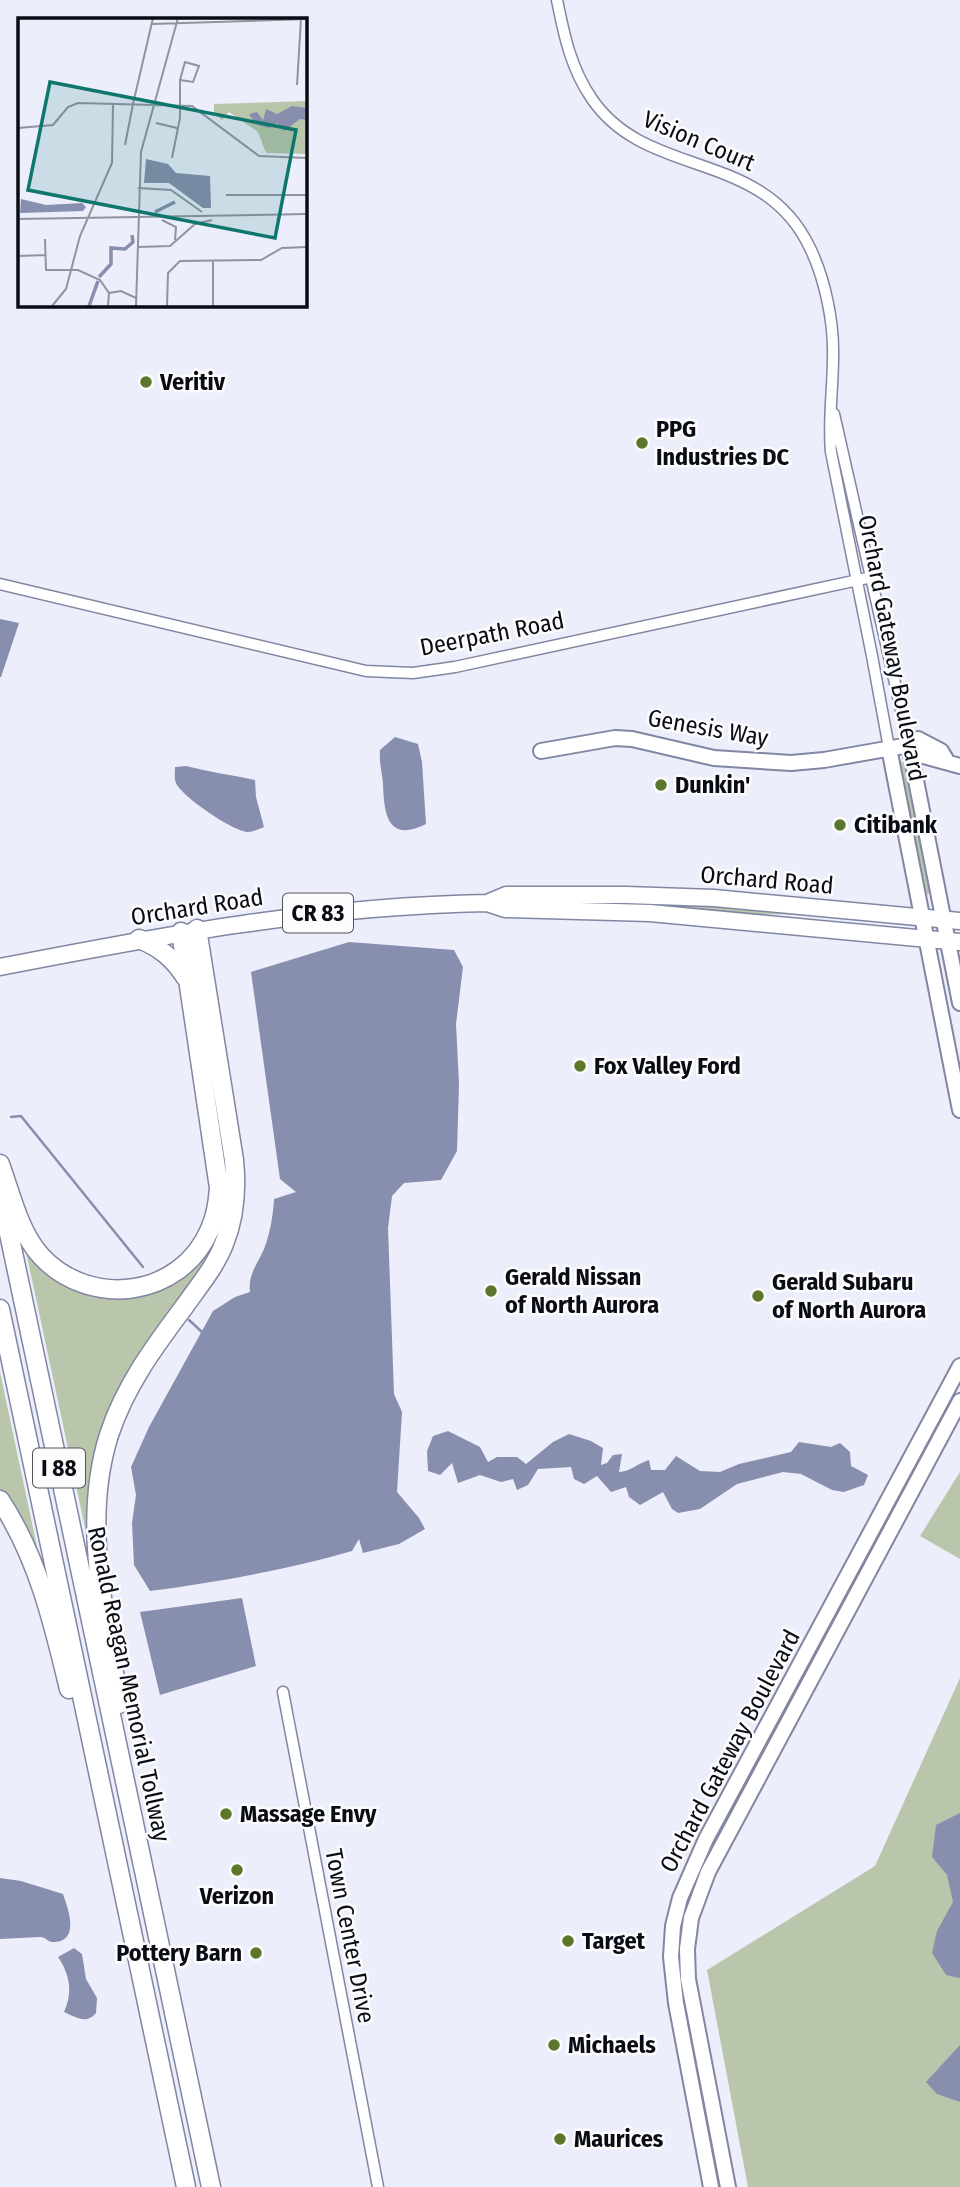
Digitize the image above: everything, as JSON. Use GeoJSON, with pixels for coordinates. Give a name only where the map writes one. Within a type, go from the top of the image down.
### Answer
{"type":"FeatureCollection","features":[{"type":"Feature","properties":{"kind":"highway"},"geometry":{"type":"LineString","coordinates":[[0,1164],[28,1237],[38,1254],[64,1276],[93,1288],[121,1291],[155,1283],[184,1265],[204,1242],[217,1210],[219,1188],[188,983],[189,931]]}},
{"type":"Feature","properties":{"kind":"highway"},"geometry":{"type":"LineString","coordinates":[[117,1745],[121,1716],[97,1562],[96,1507],[103,1461],[109,1435],[130,1385],[224,1245],[234,1213],[236,1195],[233,1148],[189,931]]}},
{"type":"Feature","properties":{"kind":"highway"},"geometry":{"type":"LineString","coordinates":[[139,939],[173,959],[188,983]]}},
{"type":"Feature","properties":{"kind":"highway","name":"Ronald Reagan Memorial Tollway"},"geometry":{"type":"LineString","coordinates":[[0,1191],[211,2187]]}},
{"type":"Feature","properties":{"kind":"highway","name":"Ronald Reagan Memorial Tollway"},"geometry":{"type":"LineString","coordinates":[[0,1309],[186,2187]]}},
{"type":"Feature","properties":{"kind":"highway"},"geometry":{"type":"LineString","coordinates":[[0,1500],[22,1536],[49,1606],[77,1726],[100,1779]]}},
{"type":"Feature","properties":{"kind":"main road","name":"Orchard Road"},"geometry":{"type":"LineString","coordinates":[[0,967],[189,931],[337,911],[487,902],[506,895],[714,898],[960,920]]}},
{"type":"Feature","properties":{"kind":"main road","name":"Orchard Road"},"geometry":{"type":"LineString","coordinates":[[487,902],[505,909],[650,913],[954,941]]}},
{"type":"Feature","properties":{"kind":"street","name":"Vision Court"},"geometry":{"type":"LineString","coordinates":[[557,0],[577,74],[593,101],[616,125],[642,144],[740,180],[776,203],[795,224],[810,247],[820,275]]}},
{"type":"Feature","properties":{"kind":"street","name":"Orchard Gateway Boulevard"},"geometry":{"type":"LineString","coordinates":[[820,275],[831,322],[834,355],[829,428],[831,452],[960,1111]]}},
{"type":"Feature","properties":{"kind":"street","name":"Orchard Gateway Boulevard"},"geometry":{"type":"LineString","coordinates":[[831,400],[909,745],[943,919],[954,941],[960,1003]]}},
{"type":"Feature","properties":{"kind":"street","name":"Deerpath Road"},"geometry":{"type":"LineString","coordinates":[[0,584],[366,670],[413,673],[455,667],[872,577]]}},
{"type":"Feature","properties":{"kind":"street","name":"Genesis Way"},"geometry":{"type":"LineString","coordinates":[[541,751],[615,737],[714,758],[791,763],[909,745]]}},
{"type":"Feature","properties":{"kind":"street"},"geometry":{"type":"LineString","coordinates":[[909,745],[920,755],[953,764]]}},
{"type":"Feature","properties":{"kind":"street","name":"Orchard Gateway Boulevard"},"geometry":{"type":"LineString","coordinates":[[711,2187],[673,1988],[672,1941],[680,1898],[706,1839],[960,1366]]}},
{"type":"Feature","properties":{"kind":"street","name":"Orchard Gateway Boulevard"},"geometry":{"type":"LineString","coordinates":[[728,2187],[688,1979],[688,1936],[696,1902],[708,1872],[960,1401]]}},
{"type":"Feature","properties":{"kind":"street","name":"Town Center Drive"},"geometry":{"type":"LineString","coordinates":[[282,1692],[378,2187]]}},
{"type":"Feature","properties":{"kind":"green space"},"geometry":{"type":"Polygon","coordinates":[[[899,759],[903,763],[931,892],[927,895],[899,759]]]}},
{"type":"Feature","properties":{"kind":"green space"},"geometry":{"type":"Polygon","coordinates":[[[583,899],[715,903],[807,914],[728,915],[500,905],[583,899]]]}},
{"type":"Feature","properties":{"kind":"green space"},"geometry":{"type":"Polygon","coordinates":[[[218,1231],[221,1233],[211,1255],[127,1376],[90,1551],[25,1247],[30,1254],[130,1295],[218,1231]]]}},
{"type":"Feature","properties":{"kind":"green space"},"geometry":{"type":"Polygon","coordinates":[[[0,1372],[40,1561],[7,1497],[0,1489],[0,1372]]]}},
{"type":"Feature","properties":{"kind":"green space"},"geometry":{"type":"Polygon","coordinates":[[[960,1472],[960,1559],[920,1536],[960,1472]]]}},
{"type":"Feature","properties":{"kind":"green space"},"geometry":{"type":"Polygon","coordinates":[[[820,1638],[822,1639],[805,1679],[746,1789],[744,1788],[762,1746],[820,1638]]]}},
{"type":"Feature","properties":{"kind":"green space"},"geometry":{"type":"Polygon","coordinates":[[[960,1678],[960,2187],[748,2187],[707,1970],[875,1866],[960,1678]]]}},
{"type":"Feature","properties":{"kind":"water"},"geometry":{"type":"Polygon","coordinates":[[[0,619],[19,623],[1,677],[0,677],[0,619]]]}},
{"type":"Feature","properties":{"kind":"water"},"geometry":{"type":"Polygon","coordinates":[[[395,737],[418,744],[422,762],[426,824],[413,829],[396,828],[387,815],[385,806],[380,750],[395,737]]]}},
{"type":"Feature","properties":{"kind":"water"},"geometry":{"type":"Polygon","coordinates":[[[186,766],[255,780],[256,797],[264,827],[250,832],[241,830],[197,804],[175,781],[175,767],[186,766]]]}},
{"type":"Feature","properties":{"kind":"water"},"geometry":{"type":"Polygon","coordinates":[[[349,942],[454,950],[463,967],[456,1024],[459,1084],[457,1151],[441,1180],[404,1183],[392,1196],[388,1228],[394,1394],[402,1412],[397,1492],[425,1529],[399,1544],[363,1553],[359,1539],[352,1551],[327,1558],[252,1575],[150,1591],[134,1565],[132,1523],[136,1495],[131,1467],[149,1427],[213,1311],[235,1297],[250,1292],[252,1275],[268,1237],[274,1199],[296,1192],[280,1179],[251,972],[349,942]]]}},
{"type":"Feature","properties":{"kind":"water"},"geometry":{"type":"Polygon","coordinates":[[[448,1431],[480,1447],[488,1462],[497,1457],[517,1457],[526,1464],[553,1442],[569,1434],[603,1448],[601,1465],[607,1463],[613,1455],[622,1454],[619,1472],[649,1460],[651,1470],[665,1470],[676,1456],[700,1471],[720,1472],[739,1464],[791,1452],[799,1442],[831,1447],[840,1443],[850,1452],[851,1466],[868,1475],[864,1485],[844,1492],[832,1490],[801,1474],[783,1472],[737,1484],[700,1509],[678,1513],[672,1509],[663,1492],[640,1505],[629,1497],[626,1487],[611,1492],[597,1476],[584,1484],[574,1479],[571,1467],[538,1469],[528,1485],[517,1490],[513,1479],[501,1482],[480,1475],[458,1483],[452,1463],[440,1475],[428,1471],[427,1451],[433,1436],[448,1431]]]}},
{"type":"Feature","properties":{"kind":"water"},"geometry":{"type":"Polygon","coordinates":[[[242,1598],[256,1666],[160,1695],[140,1612],[242,1598]]]}},
{"type":"Feature","properties":{"kind":"water"},"geometry":{"type":"Polygon","coordinates":[[[960,1813],[960,1978],[946,1975],[932,1953],[937,1931],[953,1902],[947,1875],[932,1857],[936,1825],[960,1813]]]}},
{"type":"Feature","properties":{"kind":"water"},"geometry":{"type":"Polygon","coordinates":[[[0,1878],[21,1881],[63,1894],[70,1923],[68,1936],[55,1942],[40,1937],[0,1939],[0,1878]]]}},
{"type":"Feature","properties":{"kind":"water"},"geometry":{"type":"Polygon","coordinates":[[[74,1948],[82,1954],[86,1979],[97,1998],[96,2013],[88,2019],[64,2012],[69,1997],[69,1984],[58,1957],[74,1948]]]}},
{"type":"Feature","properties":{"kind":"water"},"geometry":{"type":"Polygon","coordinates":[[[960,2045],[960,2102],[937,2094],[926,2082],[960,2045]]]}},
{"type":"Feature","properties":{"kind":"waterway"},"geometry":{"type":"LineString","coordinates":[[11,1117],[21,1116],[143,1267]]}},
{"type":"Feature","properties":{"kind":"waterway"},"geometry":{"type":"LineString","coordinates":[[189,1320],[202,1332]]}},
{"type":"Feature","properties":{"kind":"place","name":"Veritiv"},"geometry":{"type":"Point","coordinates":[146,382]}},
{"type":"Feature","properties":{"kind":"place","name":"PPG Industries DC"},"geometry":{"type":"Point","coordinates":[642,443]}},
{"type":"Feature","properties":{"kind":"place","name":"Dunkin'"},"geometry":{"type":"Point","coordinates":[661,785]}},
{"type":"Feature","properties":{"kind":"place","name":"Citibank"},"geometry":{"type":"Point","coordinates":[840,825]}},
{"type":"Feature","properties":{"kind":"place","name":"Fox Valley Ford"},"geometry":{"type":"Point","coordinates":[580,1066]}},
{"type":"Feature","properties":{"kind":"place","name":"Gerald Nissan of North Aurora"},"geometry":{"type":"Point","coordinates":[491,1291]}},
{"type":"Feature","properties":{"kind":"place","name":"Gerald Subaru of North Aurora"},"geometry":{"type":"Point","coordinates":[758,1296]}},
{"type":"Feature","properties":{"kind":"place","name":"Massage Envy"},"geometry":{"type":"Point","coordinates":[226,1814]}},
{"type":"Feature","properties":{"kind":"place","name":"Verizon"},"geometry":{"type":"Point","coordinates":[237,1870]}},
{"type":"Feature","properties":{"kind":"place","name":"Target"},"geometry":{"type":"Point","coordinates":[568,1941]}},
{"type":"Feature","properties":{"kind":"place","name":"Pottery Barn"},"geometry":{"type":"Point","coordinates":[256,1953]}},
{"type":"Feature","properties":{"kind":"place","name":"Michaels"},"geometry":{"type":"Point","coordinates":[554,2045]}},
{"type":"Feature","properties":{"kind":"place","name":"Maurices"},"geometry":{"type":"Point","coordinates":[560,2139]}}]}
